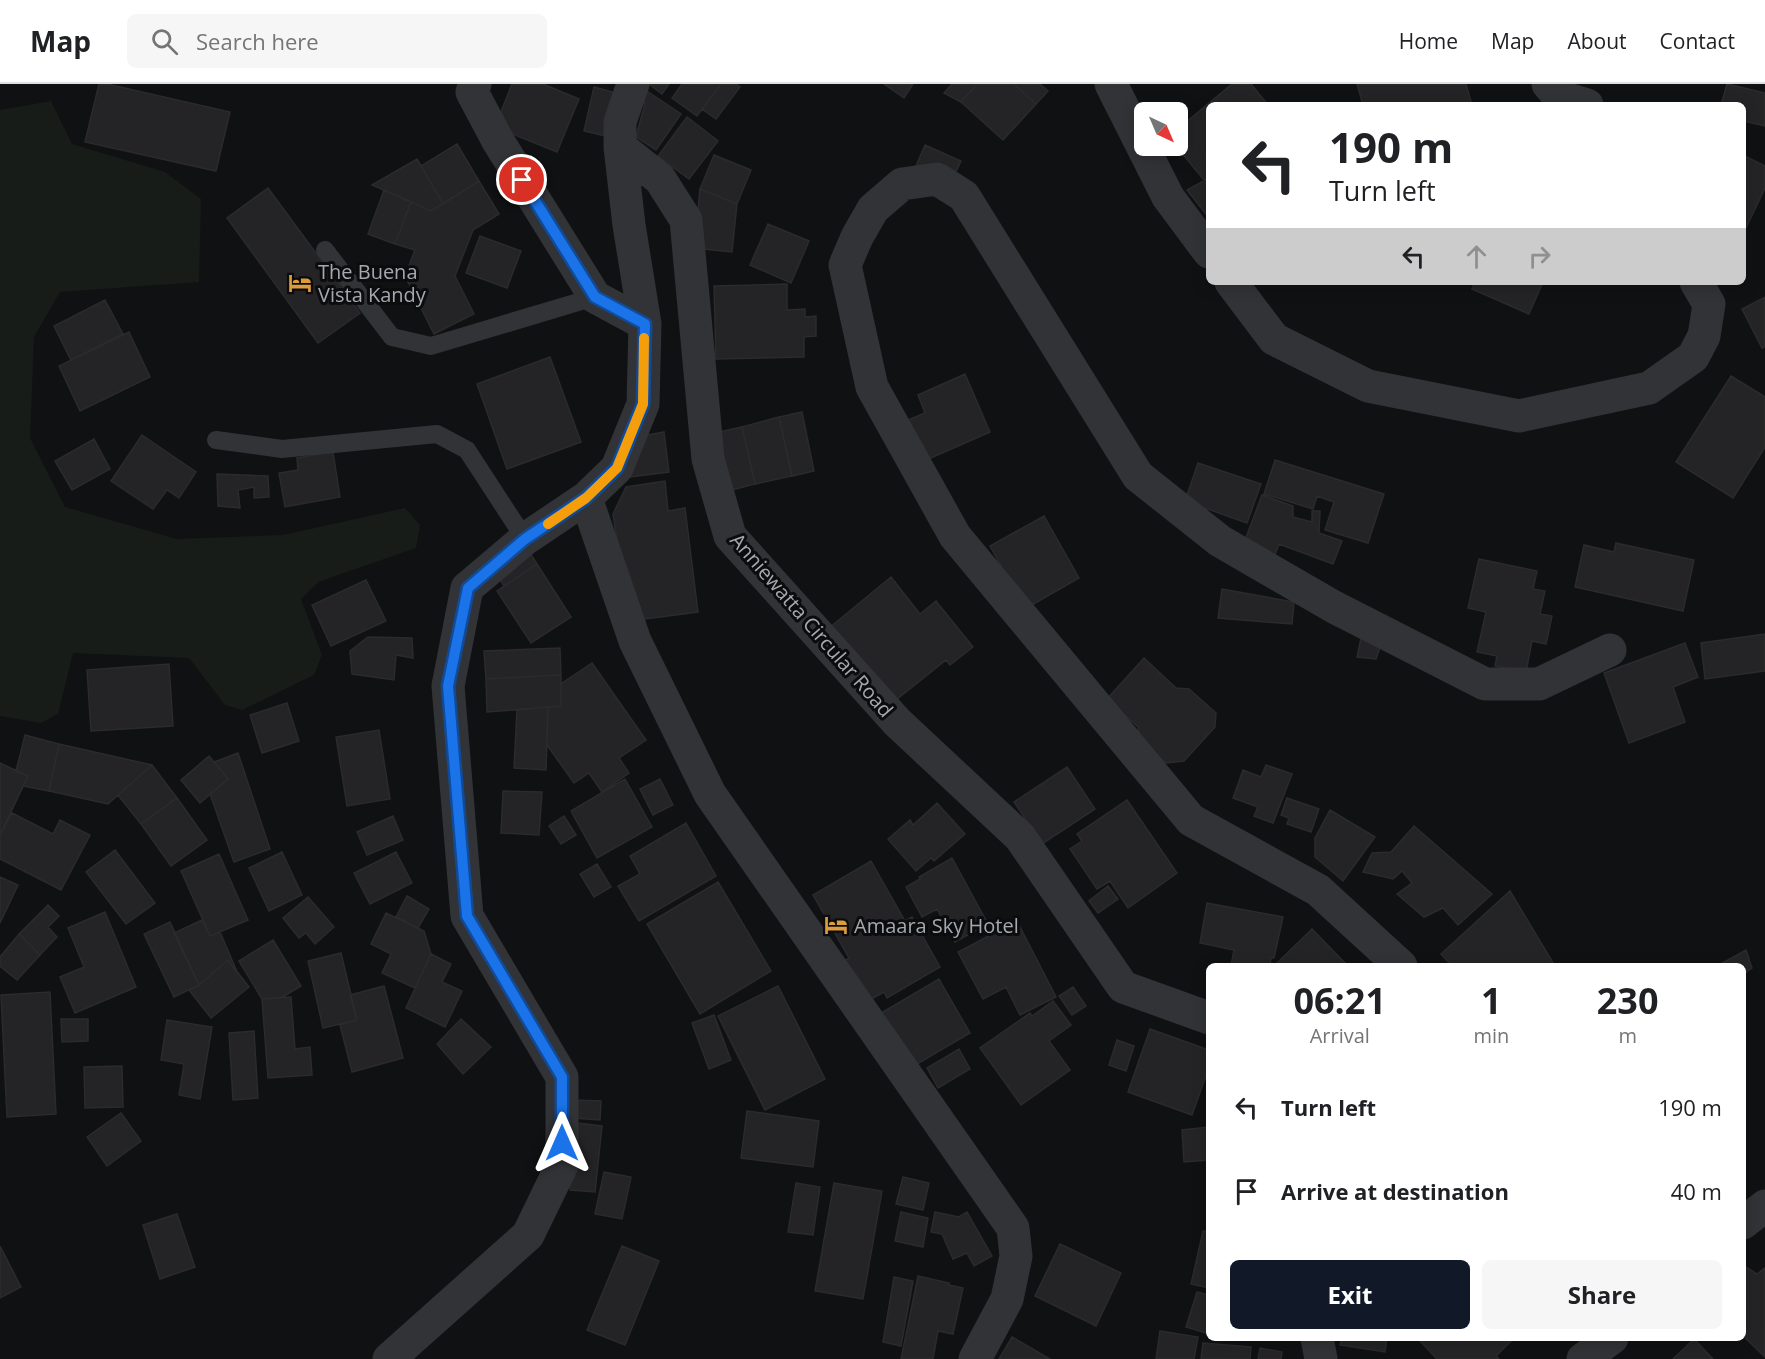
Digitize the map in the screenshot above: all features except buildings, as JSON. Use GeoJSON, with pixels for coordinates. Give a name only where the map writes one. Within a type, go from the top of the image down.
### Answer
{"type":"FeatureCollection","features":[{"type":"Feature","properties":{"kind":"street"},"geometry":{"type":"LineString","coordinates":[[389,1359],[528,1235],[562,1166],[562,1077],[467,916],[448,686],[468,588],[525,539],[586,498],[617,468],[643,404],[645,324],[628,225],[620,147],[620,122],[633,84]]}},
{"type":"Feature","properties":{"kind":"street"},"geometry":{"type":"LineString","coordinates":[[1111,84],[1168,197],[1206,248]]}},
{"type":"Feature","properties":{"kind":"street"},"geometry":{"type":"LineString","coordinates":[[1548,84],[1558,96],[1577,102]]}},
{"type":"Feature","properties":{"kind":"street"},"geometry":{"type":"LineString","coordinates":[[1597,84],[1599,102]]}},
{"type":"Feature","properties":{"kind":"street"},"geometry":{"type":"LineString","coordinates":[[467,87],[595,297],[645,324]]}},
{"type":"Feature","properties":{"kind":"street","name":"Anniewatta Circular Road"},"geometry":{"type":"LineString","coordinates":[[620,147],[660,179],[686,220],[708,459],[730,536],[897,722],[1020,837],[1124,987],[1206,1017]]}},
{"type":"Feature","properties":{"kind":"street"},"geometry":{"type":"LineString","coordinates":[[1398,963],[1318,890],[1191,820],[955,536],[872,387],[845,265],[873,209],[902,184],[938,179],[964,196],[1138,476],[1220,541],[1334,607],[1485,684],[1539,684],[1611,650]]}},
{"type":"Feature","properties":{"kind":"street"},"geometry":{"type":"LineString","coordinates":[[1233,285],[1274,339],[1368,386],[1519,416],[1649,388],[1693,357],[1704,336],[1709,304],[1698,285]]}},
{"type":"Feature","properties":{"kind":"street"},"geometry":{"type":"LineString","coordinates":[[586,498],[634,640],[710,794],[1013,1228],[1016,1256],[1006,1299],[975,1359]]}},
{"type":"Feature","properties":{"kind":"street"},"geometry":{"type":"LineString","coordinates":[[1746,1221],[1765,1206]]}},
{"type":"Feature","properties":{"kind":"street"},"geometry":{"type":"LineString","coordinates":[[1318,1341],[1321,1359]]}},
{"type":"Feature","properties":{"kind":"lane"},"geometry":{"type":"LineString","coordinates":[[325,250],[392,338],[431,346],[595,297]]}},
{"type":"Feature","properties":{"kind":"lane"},"geometry":{"type":"LineString","coordinates":[[216,440],[282,449],[437,434],[467,450],[525,539]]}},
{"type":"Feature","properties":{"kind":"shaded area"},"geometry":{"type":"Polygon","coordinates":[[[51,101],[72,144],[165,172],[201,199],[199,282],[60,292],[34,337],[30,438],[65,507],[177,539],[283,535],[405,508],[420,525],[416,548],[318,582],[301,599],[322,655],[314,675],[242,710],[225,705],[189,658],[73,653],[58,714],[41,723],[0,716],[0,110],[51,101]]]}},
{"type":"Feature","properties":{"kind":"slow traffic"},"geometry":{"type":"LineString","coordinates":[[548,524],[586,498],[617,468],[643,404],[644,338]]}},
{"type":"Feature","properties":{"kind":"place","name":"The Buena Vista Kandy"},"geometry":{"type":"Point","coordinates":[300,283]}},
{"type":"Feature","properties":{"kind":"place","name":"Amaara Sky Hotel"},"geometry":{"type":"Point","coordinates":[836,925]}},
{"type":"Feature","properties":{"kind":"route"},"geometry":{"type":"LineString","coordinates":[[522,180],[595,297],[645,324],[643,404],[617,468],[586,498],[525,539],[468,588],[448,686],[467,916],[562,1077],[562,1143]]}}]}
